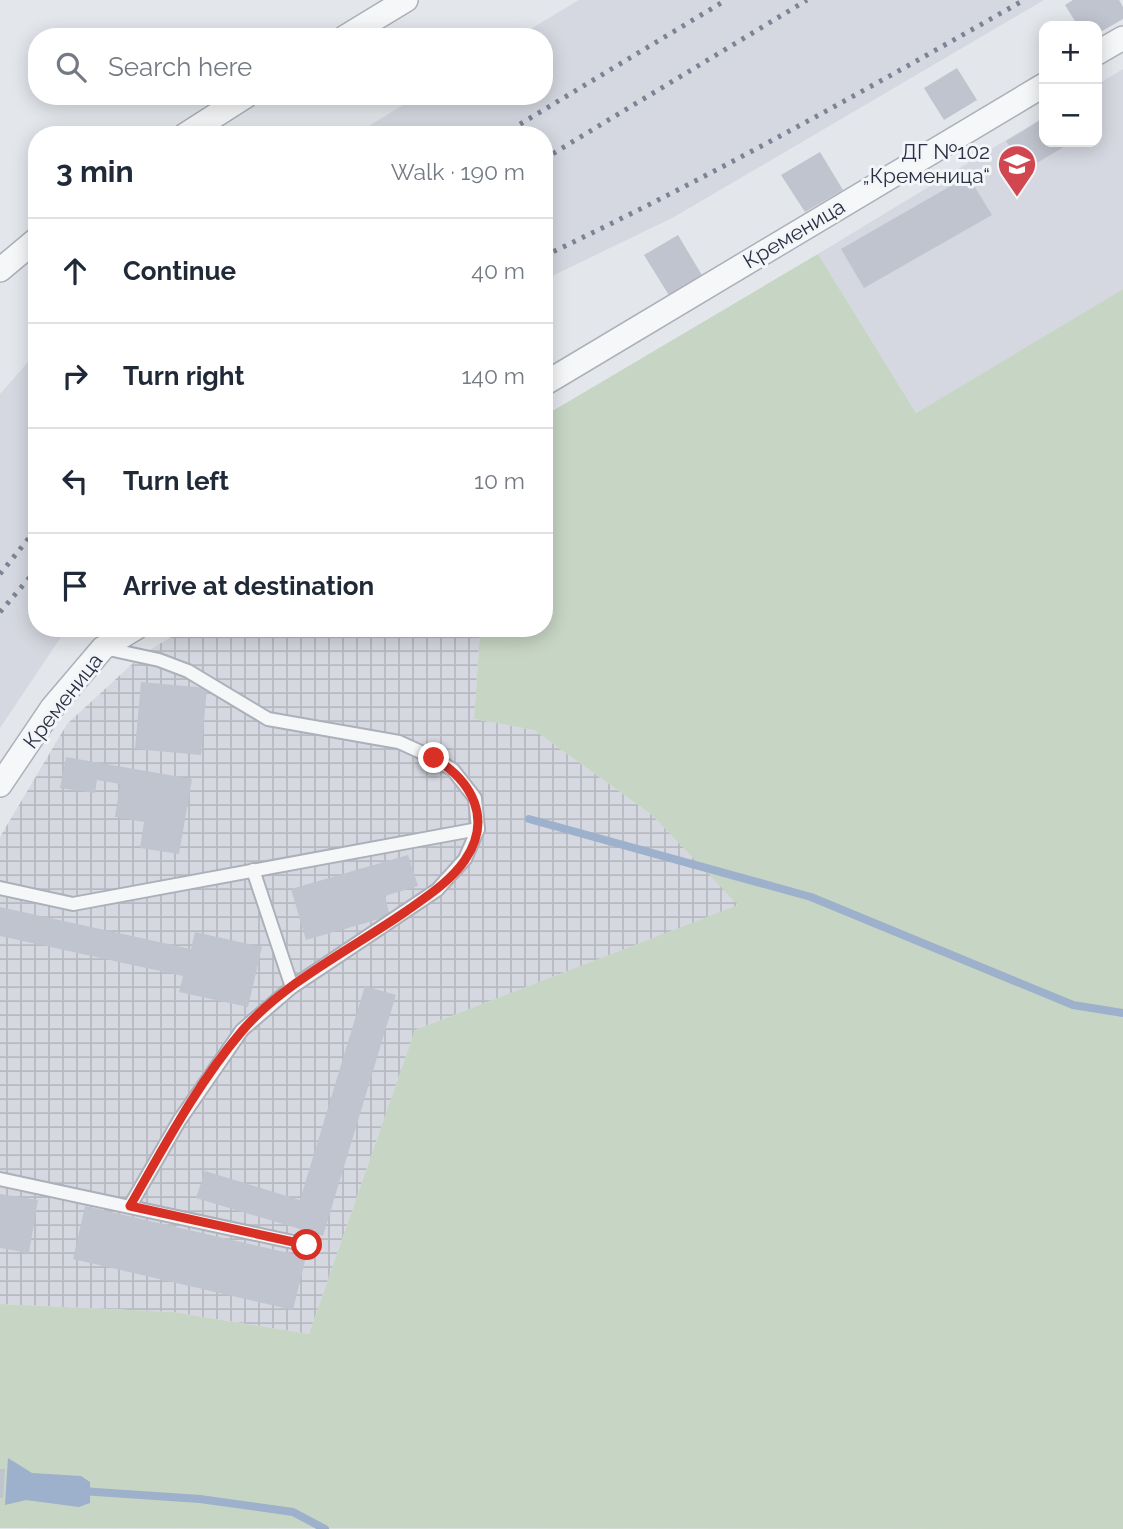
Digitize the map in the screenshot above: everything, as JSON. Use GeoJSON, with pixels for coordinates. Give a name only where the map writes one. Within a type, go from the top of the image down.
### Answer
{"type":"FeatureCollection","features":[{"type":"Feature","properties":{"kind":"street"},"geometry":{"type":"LineString","coordinates":[[360,28],[406,0]]}},
{"type":"Feature","properties":{"kind":"street"},"geometry":{"type":"LineString","coordinates":[[1102,50],[1123,38]]}},
{"type":"Feature","properties":{"kind":"street","name":"Кременица"},"geometry":{"type":"LineString","coordinates":[[553,379],[1039,88]]}},
{"type":"Feature","properties":{"kind":"street"},"geometry":{"type":"LineString","coordinates":[[199,126],[232,105]]}},
{"type":"Feature","properties":{"kind":"street"},"geometry":{"type":"LineString","coordinates":[[0,270],[28,247]]}},
{"type":"Feature","properties":{"kind":"street","name":"Кременица"},"geometry":{"type":"LineString","coordinates":[[0,785],[52,708],[103,648],[121,637]]}},
{"type":"Feature","properties":{"kind":"lane"},"geometry":{"type":"LineString","coordinates":[[103,648],[159,660],[188,671],[268,719],[398,742],[434,758],[453,770],[475,798],[478,829],[465,859],[437,890],[292,987],[242,1030],[179,1121],[130,1206]]}},
{"type":"Feature","properties":{"kind":"lane"},"geometry":{"type":"LineString","coordinates":[[0,888],[73,904],[478,829]]}},
{"type":"Feature","properties":{"kind":"lane"},"geometry":{"type":"LineString","coordinates":[[253,870],[292,987]]}},
{"type":"Feature","properties":{"kind":"lane"},"geometry":{"type":"LineString","coordinates":[[0,1180],[307,1245]]}},
{"type":"Feature","properties":{"kind":"shaded area"},"geometry":{"type":"Polygon","coordinates":[[[579,0],[1044,0],[674,217],[553,276],[553,126],[369,126],[403,105],[553,105],[553,28],[532,28],[579,0]]]}},
{"type":"Feature","properties":{"kind":"shaded area","name":"ДГ №102 „Кременица“"},"geometry":{"type":"Polygon","coordinates":[[[1123,69],[1123,289],[916,413],[818,254],[1039,120],[1039,147],[1102,147],[1102,82],[1123,69]]]}},
{"type":"Feature","properties":{"kind":"shaded area"},"geometry":{"type":"Polygon","coordinates":[[[28,362],[28,637],[61,637],[0,728],[0,394],[28,362]]]}},
{"type":"Feature","properties":{"kind":"shaded area"},"geometry":{"type":"Polygon","coordinates":[[[171,637],[480,637],[474,719],[534,730],[652,815],[739,905],[415,1030],[309,1334],[173,1312],[0,1304],[0,837],[67,724],[143,654],[171,637]]]}},
{"type":"Feature","properties":{"kind":"green space"},"geometry":{"type":"Polygon","coordinates":[[[818,254],[916,413],[1123,289],[1123,1529],[0,1528],[0,1304],[173,1312],[309,1334],[415,1030],[738,905],[652,815],[534,730],[474,719],[480,637],[553,637],[553,411],[818,254]]]}},
{"type":"Feature","properties":{"kind":"water"},"geometry":{"type":"Polygon","coordinates":[[[8,1458],[32,1473],[81,1476],[90,1482],[90,1503],[79,1507],[26,1500],[5,1505],[8,1458]]]}},
{"type":"Feature","properties":{"kind":"building"},"geometry":{"type":"Polygon","coordinates":[[[1073,0],[1119,0],[1123,7],[1123,19],[1102,31],[1102,21],[1075,21],[1065,5],[1073,0]]]}},
{"type":"Feature","properties":{"kind":"building"},"geometry":{"type":"Polygon","coordinates":[[[957,68],[977,100],[944,120],[924,88],[957,68]]]}},
{"type":"Feature","properties":{"kind":"building"},"geometry":{"type":"Polygon","coordinates":[[[1039,121],[1039,147],[1064,147],[1025,170],[1006,141],[1039,121]]]}},
{"type":"Feature","properties":{"kind":"building"},"geometry":{"type":"Polygon","coordinates":[[[820,152],[843,190],[805,212],[781,175],[820,152]]]}},
{"type":"Feature","properties":{"kind":"building"},"geometry":{"type":"Polygon","coordinates":[[[968,176],[992,215],[864,288],[841,249],[968,176]]]}},
{"type":"Feature","properties":{"kind":"building"},"geometry":{"type":"Polygon","coordinates":[[[678,235],[703,277],[670,297],[644,255],[678,235]]]}},
{"type":"Feature","properties":{"kind":"building"},"geometry":{"type":"Polygon","coordinates":[[[141,682],[207,688],[201,755],[135,749],[141,682]]]}},
{"type":"Feature","properties":{"kind":"building"},"geometry":{"type":"Polygon","coordinates":[[[66,757],[192,779],[179,854],[140,848],[144,822],[115,817],[120,784],[97,780],[95,793],[60,788],[66,757]]]}},
{"type":"Feature","properties":{"kind":"building"},"geometry":{"type":"Polygon","coordinates":[[[408,855],[418,886],[385,896],[390,916],[306,940],[291,889],[408,855]]]}},
{"type":"Feature","properties":{"kind":"building"},"geometry":{"type":"Polygon","coordinates":[[[0,907],[191,949],[195,932],[262,947],[248,1007],[179,992],[183,976],[0,936],[0,907]]]}},
{"type":"Feature","properties":{"kind":"building"},"geometry":{"type":"Polygon","coordinates":[[[365,986],[396,995],[323,1236],[196,1198],[205,1171],[300,1200],[365,986]]]}},
{"type":"Feature","properties":{"kind":"building"},"geometry":{"type":"Polygon","coordinates":[[[0,1194],[38,1200],[29,1253],[0,1248],[0,1194]]]}},
{"type":"Feature","properties":{"kind":"building"},"geometry":{"type":"Polygon","coordinates":[[[85,1206],[306,1257],[293,1310],[73,1259],[85,1206]]]}},
{"type":"Feature","properties":{"kind":"building"},"geometry":{"type":"Polygon","coordinates":[[[0,1469],[5,1469],[3,1498],[0,1498],[0,1469]]]}},
{"type":"Feature","properties":{"kind":"waterway"},"geometry":{"type":"LineString","coordinates":[[529,819],[811,897],[1073,1005],[1123,1013]]}},
{"type":"Feature","properties":{"kind":"waterway"},"geometry":{"type":"LineString","coordinates":[[81,1491],[200,1499],[293,1512],[325,1529]]}},
{"type":"Feature","properties":{"kind":"railway"},"geometry":{"type":"LineString","coordinates":[[553,104],[726,0]]}},
{"type":"Feature","properties":{"kind":"railway"},"geometry":{"type":"LineString","coordinates":[[553,154],[807,0]]}},
{"type":"Feature","properties":{"kind":"railway"},"geometry":{"type":"LineString","coordinates":[[553,252],[727,164],[1024,0]]}},
{"type":"Feature","properties":{"kind":"railway"},"geometry":{"type":"LineString","coordinates":[[517,126],[552,105]]}},
{"type":"Feature","properties":{"kind":"railway"},"geometry":{"type":"LineString","coordinates":[[0,574],[28,539]]}},
{"type":"Feature","properties":{"kind":"railway"},"geometry":{"type":"LineString","coordinates":[[0,612],[28,579]]}},
{"type":"Feature","properties":{"kind":"place","name":"ДГ №102 „Кременица“"},"geometry":{"type":"Point","coordinates":[1017,198]}},
{"type":"Feature","properties":{"kind":"route"},"geometry":{"type":"LineString","coordinates":[[307,1245],[130,1206],[179,1121],[242,1030],[292,987],[437,890],[465,859],[478,829],[475,798],[453,770],[434,758]]}}]}
